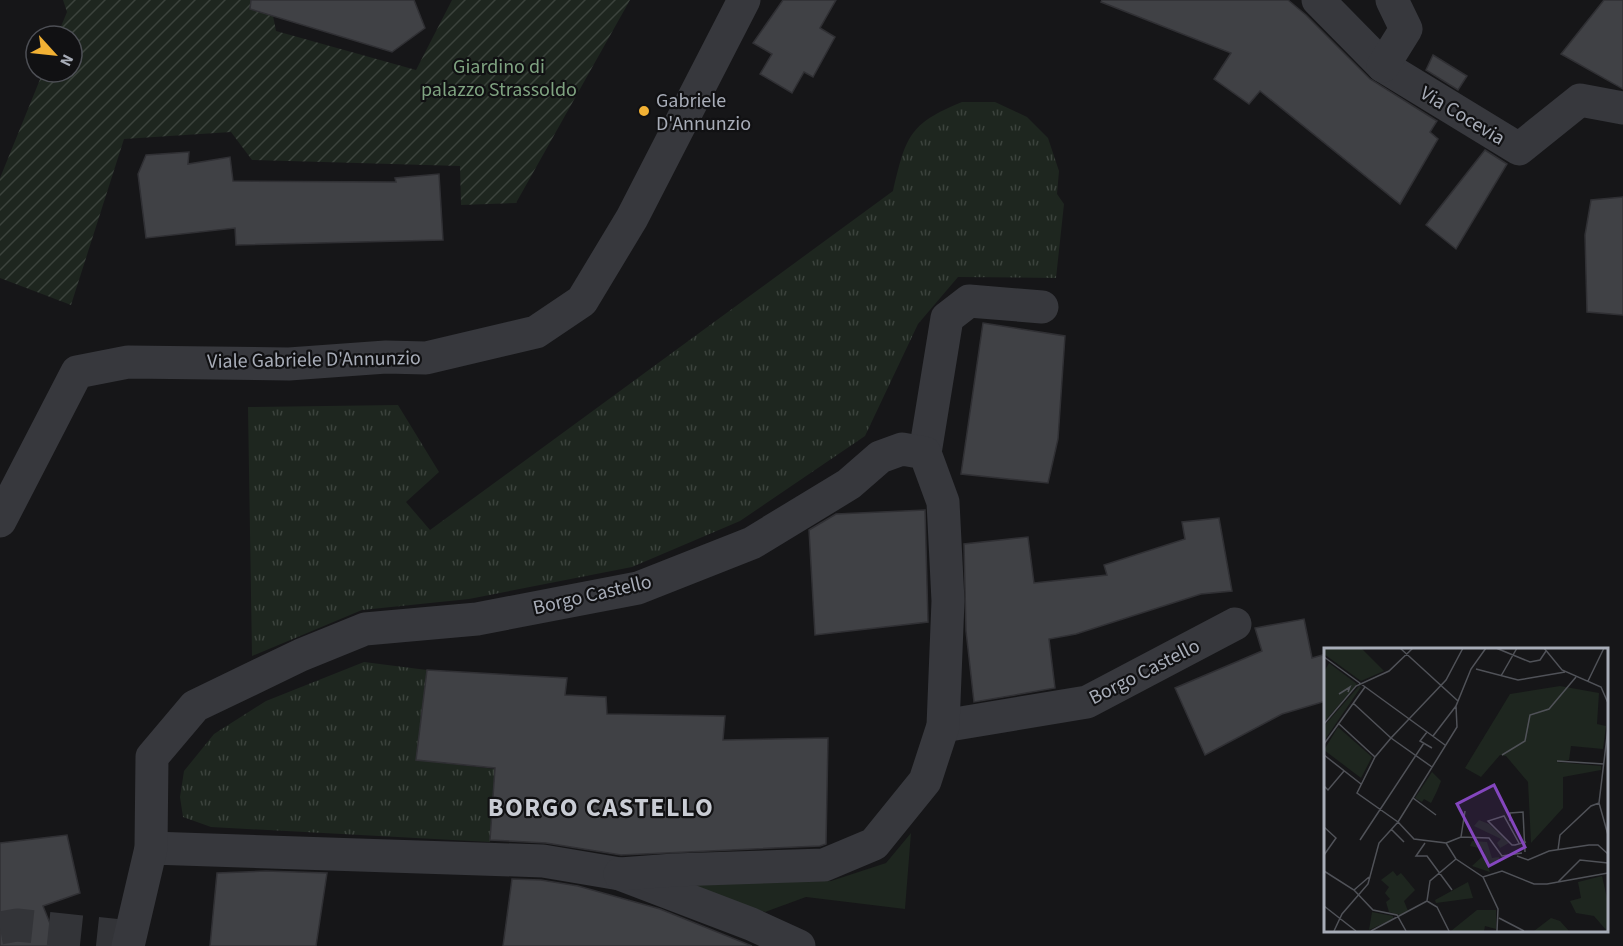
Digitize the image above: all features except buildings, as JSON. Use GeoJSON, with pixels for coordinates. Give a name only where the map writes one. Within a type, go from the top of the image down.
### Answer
{"type":"FeatureCollection","features":[{"type":"Feature","properties":{"kind":"street","name":"Viale Gabriele D'Annunzio"},"geometry":{"type":"LineString","coordinates":[[0,521],[77,372],[128,362],[289,364],[386,357],[426,358],[536,332],[582,301],[632,218],[744,0]]}},
{"type":"Feature","properties":{"kind":"street","name":"Via Cocevia"},"geometry":{"type":"LineString","coordinates":[[1318,0],[1383,66],[1519,149],[1580,100],[1623,108]]}},
{"type":"Feature","properties":{"kind":"street"},"geometry":{"type":"LineString","coordinates":[[1383,66],[1406,29],[1392,0]]}},
{"type":"Feature","properties":{"kind":"street"},"geometry":{"type":"LineString","coordinates":[[620,874],[824,865],[874,844],[925,781],[943,726],[948,601],[943,502],[925,453],[947,318],[969,301],[1042,307]]}},
{"type":"Feature","properties":{"kind":"street","name":"Borgo Castello"},"geometry":{"type":"LineString","coordinates":[[128,946],[151,848],[152,757],[195,706],[301,655],[365,629],[477,619],[638,588],[752,543],[849,484],[880,457],[902,449],[925,453]]}},
{"type":"Feature","properties":{"kind":"street","name":"Borgo Castello"},"geometry":{"type":"LineString","coordinates":[[943,726],[1087,702],[1235,624]]}},
{"type":"Feature","properties":{"kind":"street"},"geometry":{"type":"LineString","coordinates":[[151,848],[543,861],[620,874],[751,924],[799,946]]}},
{"type":"Feature","properties":{"kind":"green space","name":"Giardino di palazzo Strassoldo"},"geometry":{"type":"Polygon","coordinates":[[[63,0],[270,0],[276,31],[416,70],[452,0],[630,0],[516,203],[461,205],[460,166],[252,160],[231,132],[124,139],[71,305],[0,278],[0,178],[38,84],[84,84],[84,24],[62,24],[67,12],[63,0]]]}},
{"type":"Feature","properties":{"kind":"green space"},"geometry":{"type":"Polygon","coordinates":[[[962,102],[995,102],[1027,117],[1048,138],[1059,171],[1057,194],[1064,204],[1056,278],[958,277],[918,324],[865,436],[740,521],[632,567],[469,599],[362,610],[252,656],[248,407],[398,405],[439,472],[406,502],[430,530],[893,191],[906,145],[912,134],[930,118],[962,102]]]}},
{"type":"Feature","properties":{"kind":"green space"},"geometry":{"type":"Polygon","coordinates":[[[364,662],[427,670],[417,760],[495,769],[490,842],[211,827],[183,817],[180,797],[184,771],[214,734],[266,701],[364,662]]]}},
{"type":"Feature","properties":{"kind":"green space"},"geometry":{"type":"Polygon","coordinates":[[[911,833],[905,909],[806,897],[765,912],[691,888],[694,883],[831,881],[886,863],[911,833]]]}},
{"type":"Feature","properties":{"kind":"tunnel"},"geometry":{"type":"LineString","coordinates":[[0,928],[17,925],[130,937]]}},
{"type":"Feature","properties":{"kind":"place","name":"Gabriele D'Annunzio"},"geometry":{"type":"Point","coordinates":[644,111]}},
{"type":"Feature","properties":{"kind":"district","name":"BORGO CASTELLO"},"geometry":{"type":"Point","coordinates":[601,807]}}]}
